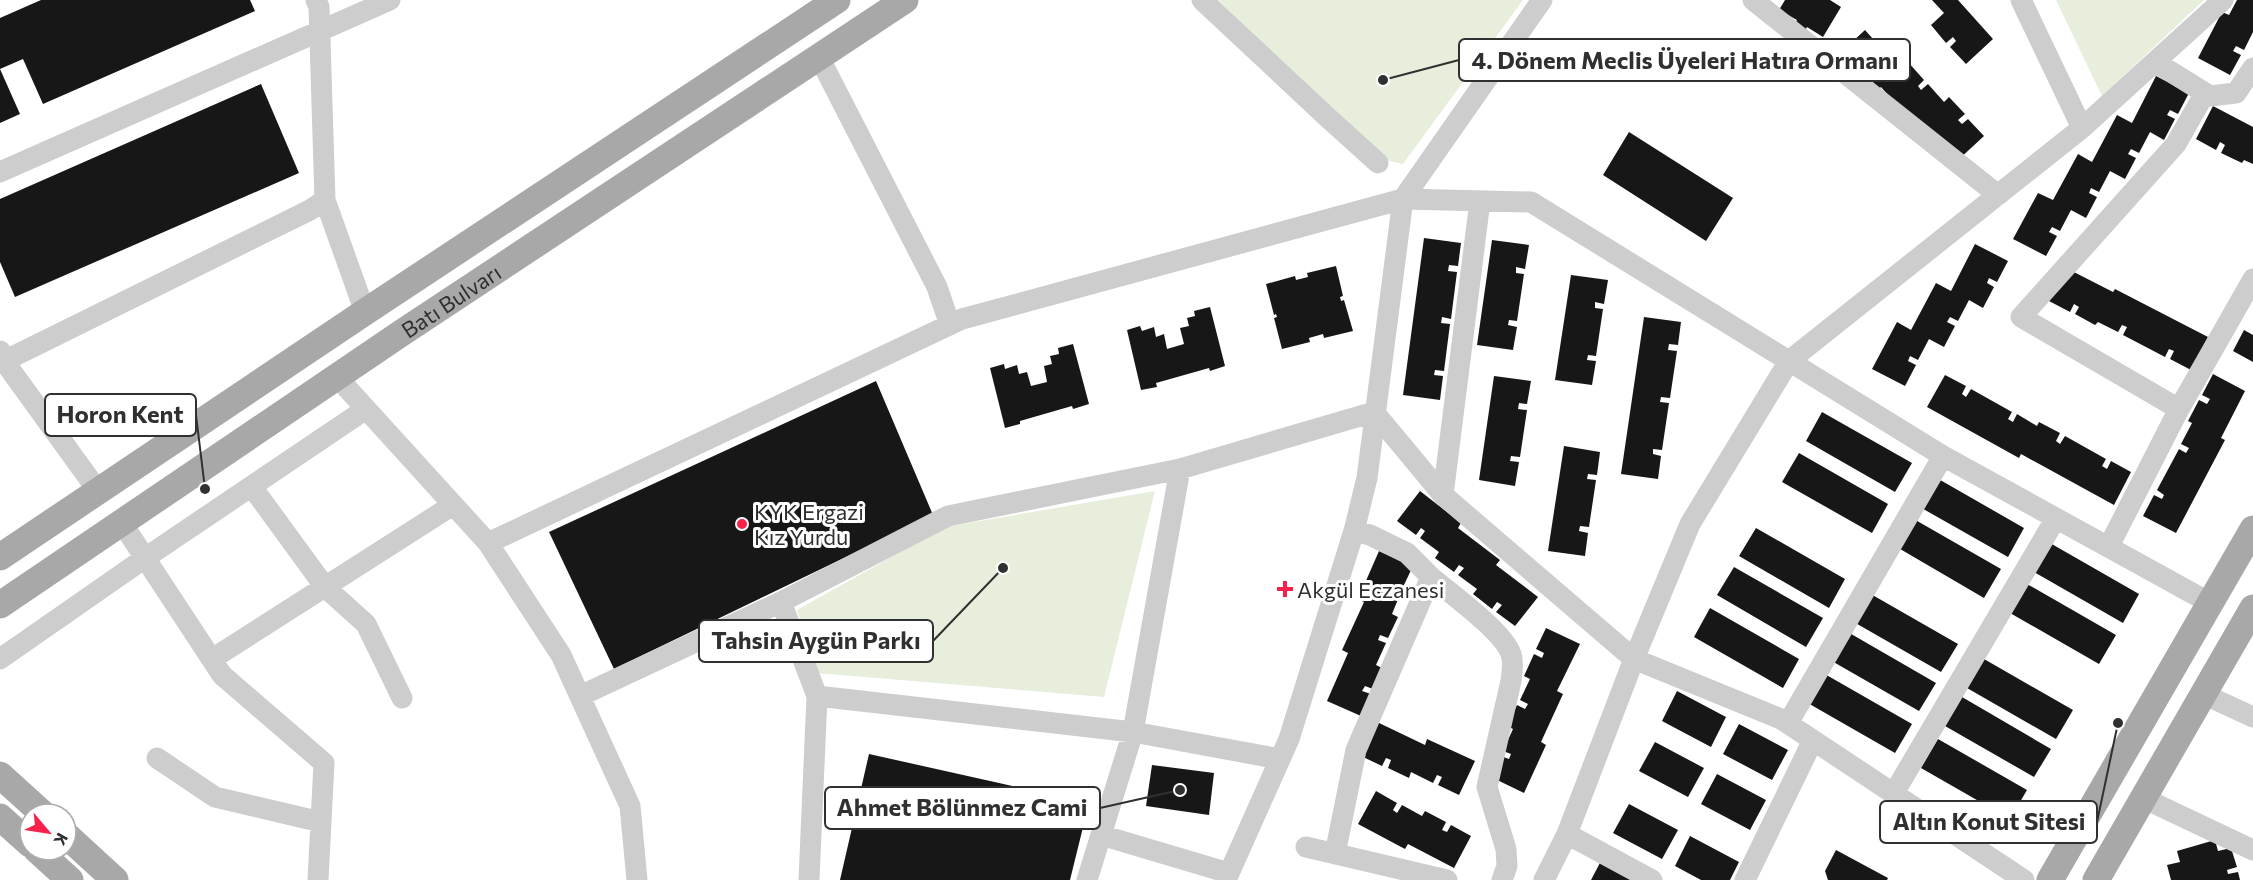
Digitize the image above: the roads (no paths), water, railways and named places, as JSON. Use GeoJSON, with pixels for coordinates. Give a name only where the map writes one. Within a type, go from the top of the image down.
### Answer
{"type":"FeatureCollection","features":[{"type":"Feature","properties":{"kind":"main road","name":"Batı Bulvarı"},"geometry":{"type":"LineString","coordinates":[[0,557],[837,0]]}},
{"type":"Feature","properties":{"kind":"main road","name":"Batı Bulvarı"},"geometry":{"type":"LineString","coordinates":[[0,605],[337,377],[905,0]]}},
{"type":"Feature","properties":{"kind":"main road"},"geometry":{"type":"LineString","coordinates":[[2050,880],[2253,529]]}},
{"type":"Feature","properties":{"kind":"main road"},"geometry":{"type":"LineString","coordinates":[[2096,880],[2252,612]]}},
{"type":"Feature","properties":{"kind":"main road"},"geometry":{"type":"LineString","coordinates":[[0,775],[30,802]]}},
{"type":"Feature","properties":{"kind":"main road"},"geometry":{"type":"LineString","coordinates":[[0,817],[18,833]]}},
{"type":"Feature","properties":{"kind":"main road"},"geometry":{"type":"LineString","coordinates":[[78,846],[115,880]]}},
{"type":"Feature","properties":{"kind":"main road"},"geometry":{"type":"LineString","coordinates":[[50,862],[70,880]]}},
{"type":"Feature","properties":{"kind":"street"},"geometry":{"type":"LineString","coordinates":[[315,0],[318,7],[325,200],[365,312]]}},
{"type":"Feature","properties":{"kind":"street"},"geometry":{"type":"LineString","coordinates":[[0,172],[390,0]]}},
{"type":"Feature","properties":{"kind":"street"},"geometry":{"type":"LineString","coordinates":[[1202,0],[1378,163]]}},
{"type":"Feature","properties":{"kind":"street"},"geometry":{"type":"LineString","coordinates":[[1101,835],[1228,877],[1288,739],[1354,531],[1367,478],[1403,199],[1542,0]]}},
{"type":"Feature","properties":{"kind":"street"},"geometry":{"type":"LineString","coordinates":[[1753,0],[1998,195]]}},
{"type":"Feature","properties":{"kind":"street"},"geometry":{"type":"LineString","coordinates":[[2021,0],[2082,128]]}},
{"type":"Feature","properties":{"kind":"street"},"geometry":{"type":"LineString","coordinates":[[1544,880],[1567,834],[1634,659],[1690,524],[1789,361],[2082,128],[2223,0]]}},
{"type":"Feature","properties":{"kind":"street"},"geometry":{"type":"LineString","coordinates":[[819,57],[937,287],[950,325]]}},
{"type":"Feature","properties":{"kind":"street"},"geometry":{"type":"LineString","coordinates":[[2155,62],[2210,96],[2235,93],[2253,68]]}},
{"type":"Feature","properties":{"kind":"street"},"geometry":{"type":"LineString","coordinates":[[2180,409],[2021,317],[2176,144],[2205,93]]}},
{"type":"Feature","properties":{"kind":"street"},"geometry":{"type":"LineString","coordinates":[[488,543],[962,319],[1403,199],[1531,202],[1943,456],[2210,603]]}},
{"type":"Feature","properties":{"kind":"street"},"geometry":{"type":"LineString","coordinates":[[98,491],[1,358],[300,215],[325,200]]}},
{"type":"Feature","properties":{"kind":"street"},"geometry":{"type":"LineString","coordinates":[[1443,495],[1480,201]]}},
{"type":"Feature","properties":{"kind":"street"},"geometry":{"type":"LineString","coordinates":[[2109,546],[2180,409],[2253,279]]}},
{"type":"Feature","properties":{"kind":"street"},"geometry":{"type":"LineString","coordinates":[[337,377],[488,543],[561,655],[630,806],[637,880]]}},
{"type":"Feature","properties":{"kind":"street"},"geometry":{"type":"LineString","coordinates":[[0,659],[366,409]]}},
{"type":"Feature","properties":{"kind":"street"},"geometry":{"type":"LineString","coordinates":[[580,696],[781,602],[948,516],[1180,469],[1374,412]]}},
{"type":"Feature","properties":{"kind":"street"},"geometry":{"type":"LineString","coordinates":[[1374,412],[1443,495],[1634,659],[1788,723],[2024,880]]}},
{"type":"Feature","properties":{"kind":"street"},"geometry":{"type":"LineString","coordinates":[[1788,723],[1943,456]]}},
{"type":"Feature","properties":{"kind":"street"},"geometry":{"type":"LineString","coordinates":[[1087,880],[1133,732],[1180,469]]}},
{"type":"Feature","properties":{"kind":"street"},"geometry":{"type":"LineString","coordinates":[[252,487],[325,587],[366,624],[402,698]]}},
{"type":"Feature","properties":{"kind":"street"},"geometry":{"type":"LineString","coordinates":[[212,659],[453,505]]}},
{"type":"Feature","properties":{"kind":"street"},"geometry":{"type":"LineString","coordinates":[[1894,793],[2056,518]]}},
{"type":"Feature","properties":{"kind":"street"},"geometry":{"type":"LineString","coordinates":[[122,523],[222,675],[324,764],[318,880]]}},
{"type":"Feature","properties":{"kind":"street"},"geometry":{"type":"LineString","coordinates":[[1354,531],[1370,535],[1407,552],[1431,577],[1492,629],[1512,655],[1512,675],[1486,787],[1506,849],[1507,866],[1502,880]]}},
{"type":"Feature","properties":{"kind":"street"},"geometry":{"type":"LineString","coordinates":[[1335,854],[1356,750],[1431,577]]}},
{"type":"Feature","properties":{"kind":"street"},"geometry":{"type":"LineString","coordinates":[[781,602],[817,696],[809,880]]}},
{"type":"Feature","properties":{"kind":"street"},"geometry":{"type":"LineString","coordinates":[[2203,694],[2253,717]]}},
{"type":"Feature","properties":{"kind":"street"},"geometry":{"type":"LineString","coordinates":[[817,696],[1133,732],[1280,759]]}},
{"type":"Feature","properties":{"kind":"street"},"geometry":{"type":"LineString","coordinates":[[1745,880],[1813,740]]}},
{"type":"Feature","properties":{"kind":"street"},"geometry":{"type":"LineString","coordinates":[[157,758],[215,797],[321,822]]}},
{"type":"Feature","properties":{"kind":"street"},"geometry":{"type":"LineString","coordinates":[[2143,798],[2251,843]]}},
{"type":"Feature","properties":{"kind":"street"},"geometry":{"type":"LineString","coordinates":[[1567,834],[1652,880]]}},
{"type":"Feature","properties":{"kind":"street"},"geometry":{"type":"LineString","coordinates":[[1306,847],[1447,880]]}},
{"type":"Feature","properties":{"kind":"place","name":"4. Dönem Meclis Üyeleri Hatıra Ormanı"},"geometry":{"type":"Point","coordinates":[1383,80]}},
{"type":"Feature","properties":{"kind":"place","name":"Horon Kent"},"geometry":{"type":"Point","coordinates":[205,489]}},
{"type":"Feature","properties":{"kind":"place","name":"KYK Ergazi Kız Yurdu"},"geometry":{"type":"Point","coordinates":[742,524]}},
{"type":"Feature","properties":{"kind":"place","name":"Tahsin Aygün Parkı"},"geometry":{"type":"Point","coordinates":[1003,568]}},
{"type":"Feature","properties":{"kind":"place","name":"Akgül Eczanesi"},"geometry":{"type":"Point","coordinates":[1285,589]}},
{"type":"Feature","properties":{"kind":"place","name":"Altın Konut Sitesi"},"geometry":{"type":"Point","coordinates":[2118,723]}},
{"type":"Feature","properties":{"kind":"place","name":"Ahmet Bölünmez Cami"},"geometry":{"type":"Point","coordinates":[1180,790]}}]}
